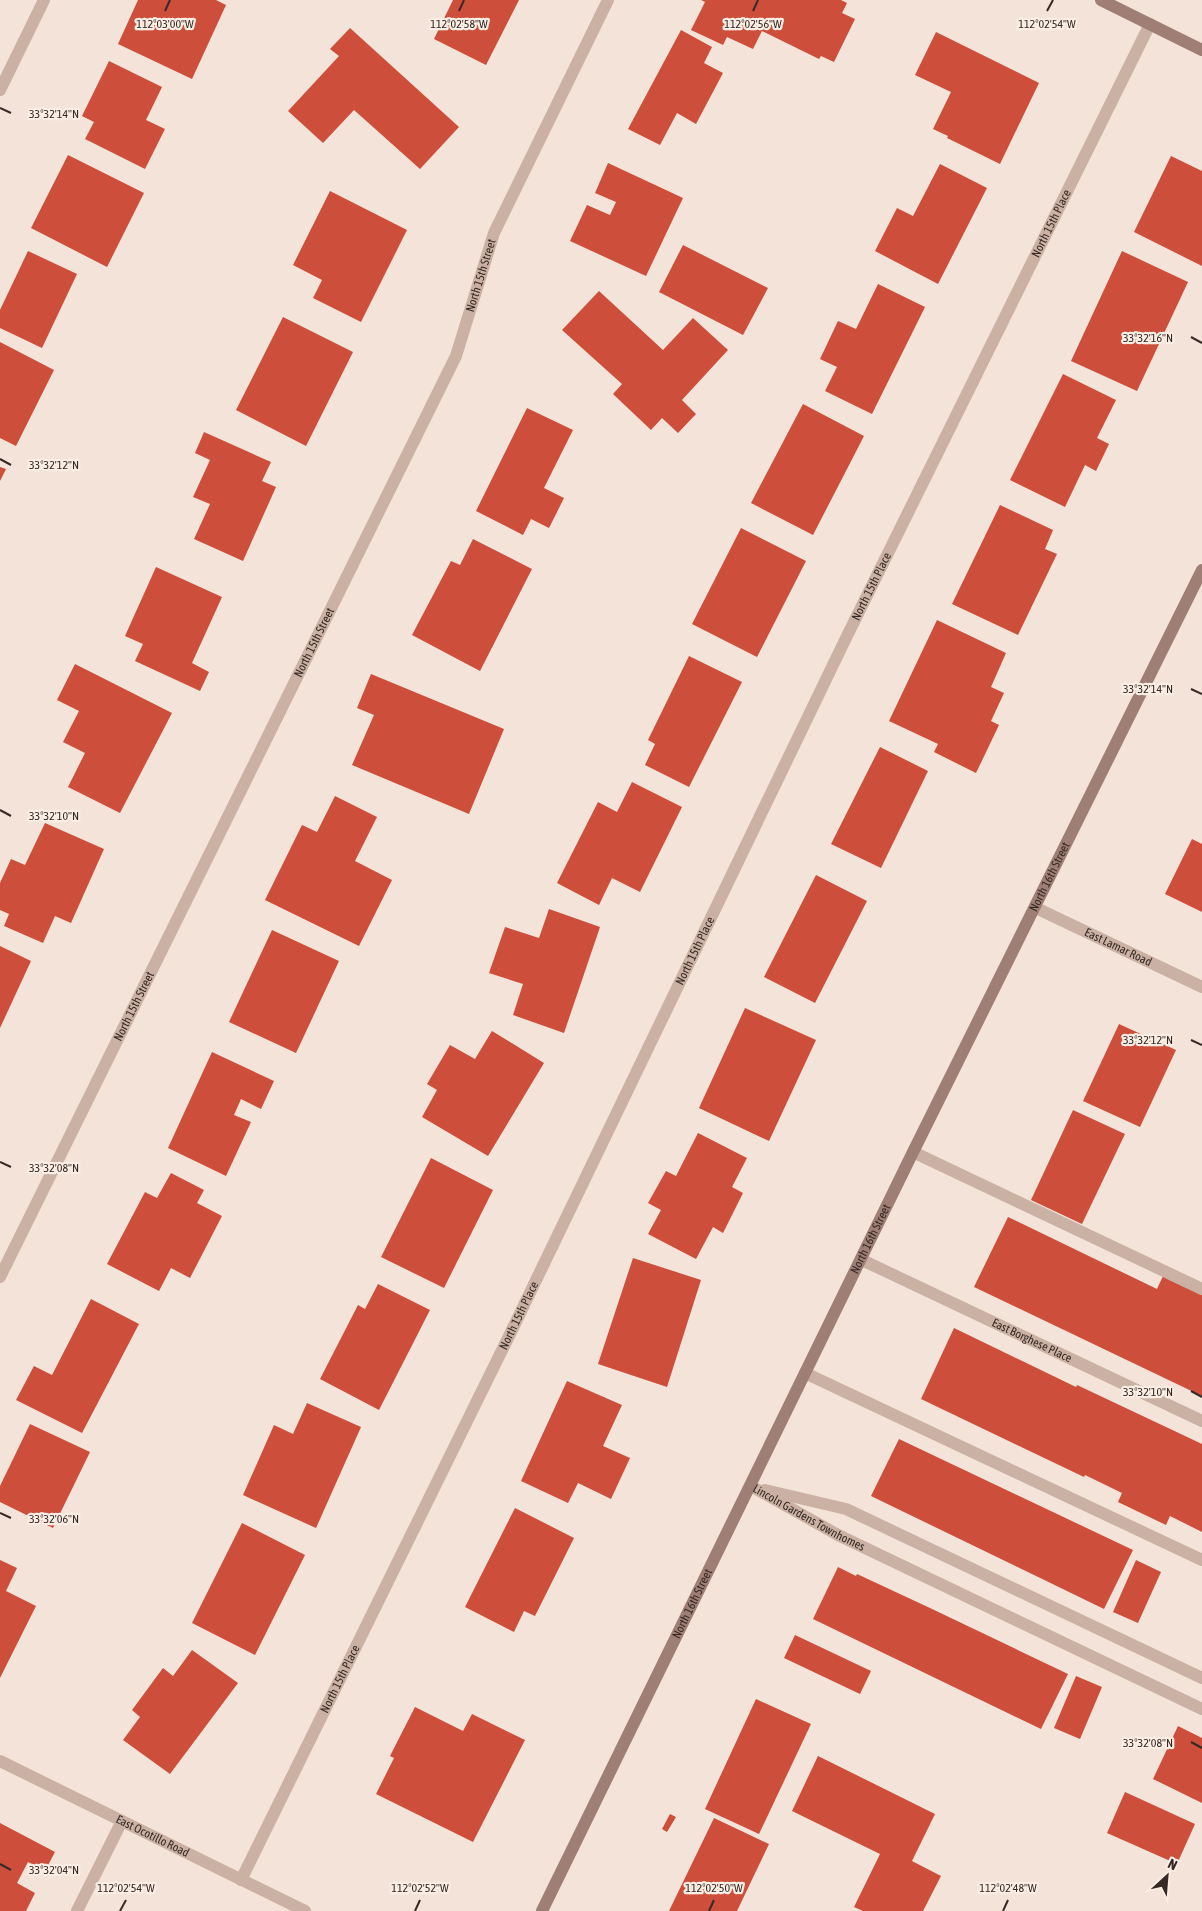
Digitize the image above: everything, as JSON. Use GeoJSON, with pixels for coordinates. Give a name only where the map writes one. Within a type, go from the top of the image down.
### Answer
{"type":"FeatureCollection","features":[{"type":"Feature","properties":{"kind":"main road"},"geometry":{"type":"LineString","coordinates":[[1101,0],[1202,50]]}},
{"type":"Feature","properties":{"kind":"main road","name":"North 16th Street"},"geometry":{"type":"LineString","coordinates":[[542,1911],[862,1260],[913,1152],[1036,908],[1202,570]]}},
{"type":"Feature","properties":{"kind":"street"},"geometry":{"type":"LineString","coordinates":[[0,90],[44,0]]}},
{"type":"Feature","properties":{"kind":"street","name":"North 15th Street"},"geometry":{"type":"LineString","coordinates":[[0,1277],[456,356],[494,233],[608,0]]}},
{"type":"Feature","properties":{"kind":"street","name":"North 15th Place"},"geometry":{"type":"LineString","coordinates":[[241,1880],[515,1323],[851,629],[1150,24]]}},
{"type":"Feature","properties":{"kind":"street","name":"East Lamar Road"},"geometry":{"type":"LineString","coordinates":[[1036,908],[1202,988]]}},
{"type":"Feature","properties":{"kind":"street"},"geometry":{"type":"LineString","coordinates":[[913,1152],[1202,1289]]}},
{"type":"Feature","properties":{"kind":"street","name":"East Borghese Place"},"geometry":{"type":"LineString","coordinates":[[862,1260],[1202,1421]]}},
{"type":"Feature","properties":{"kind":"street"},"geometry":{"type":"LineString","coordinates":[[805,1373],[1202,1560]]}},
{"type":"Feature","properties":{"kind":"street","name":"Lincoln Gardens Townhomes"},"geometry":{"type":"LineString","coordinates":[[751,1486],[846,1508],[1202,1678]]}},
{"type":"Feature","properties":{"kind":"street","name":"Lincoln Gardens Townhomes"},"geometry":{"type":"LineString","coordinates":[[751,1486],[838,1535],[1202,1709]]}},
{"type":"Feature","properties":{"kind":"street","name":"East Ocotillo Road"},"geometry":{"type":"LineString","coordinates":[[0,1761],[305,1911]]}},
{"type":"Feature","properties":{"kind":"street"},"geometry":{"type":"LineString","coordinates":[[77,1911],[122,1821]]}},
{"type":"Feature","properties":{"kind":"building"},"geometry":{"type":"Polygon","coordinates":[[[138,0],[216,0],[226,5],[192,79],[118,44],[138,0]]]}},
{"type":"Feature","properties":{"kind":"building"},"geometry":{"type":"Polygon","coordinates":[[[453,0],[519,0],[486,65],[434,39],[453,0]]]}},
{"type":"Feature","properties":{"kind":"building"},"geometry":{"type":"Polygon","coordinates":[[[701,0],[841,0],[847,3],[842,13],[855,19],[834,62],[821,56],[819,59],[762,31],[753,49],[727,37],[723,45],[691,30],[705,2],[701,0]]]}},
{"type":"Feature","properties":{"kind":"building"},"geometry":{"type":"Polygon","coordinates":[[[350,28],[459,127],[420,169],[354,110],[323,143],[288,111],[339,56],[330,49],[350,28]]]}},
{"type":"Feature","properties":{"kind":"building"},"geometry":{"type":"Polygon","coordinates":[[[681,30],[712,47],[704,63],[723,73],[696,124],[677,113],[660,145],[628,129],[681,30]]]}},
{"type":"Feature","properties":{"kind":"building"},"geometry":{"type":"Polygon","coordinates":[[[936,32],[1039,83],[1000,164],[933,129],[951,92],[915,75],[936,32]]]}},
{"type":"Feature","properties":{"kind":"building"},"geometry":{"type":"Polygon","coordinates":[[[109,61],[162,87],[146,120],[165,129],[145,169],[85,139],[94,122],[82,116],[109,61]]]}},
{"type":"Feature","properties":{"kind":"building"},"geometry":{"type":"Polygon","coordinates":[[[68,155],[144,193],[107,267],[31,228],[68,155]]]}},
{"type":"Feature","properties":{"kind":"building"},"geometry":{"type":"Polygon","coordinates":[[[1171,156],[1202,171],[1202,266],[1134,232],[1171,156]]]}},
{"type":"Feature","properties":{"kind":"building"},"geometry":{"type":"Polygon","coordinates":[[[608,163],[683,198],[646,276],[570,241],[587,205],[610,215],[616,202],[595,193],[608,163]]]}},
{"type":"Feature","properties":{"kind":"building"},"geometry":{"type":"Polygon","coordinates":[[[940,164],[987,188],[938,284],[875,251],[897,208],[913,216],[940,164]]]}},
{"type":"Feature","properties":{"kind":"building"},"geometry":{"type":"Polygon","coordinates":[[[330,191],[407,230],[361,322],[313,298],[322,280],[293,265],[330,191]]]}},
{"type":"Feature","properties":{"kind":"building"},"geometry":{"type":"Polygon","coordinates":[[[683,245],[768,288],[743,335],[659,292],[683,245]]]}},
{"type":"Feature","properties":{"kind":"building"},"geometry":{"type":"Polygon","coordinates":[[[28,251],[77,274],[42,348],[0,328],[0,310],[28,251]]]}},
{"type":"Feature","properties":{"kind":"building"},"geometry":{"type":"Polygon","coordinates":[[[1122,251],[1188,282],[1137,391],[1071,361],[1122,251]]]}},
{"type":"Feature","properties":{"kind":"building"},"geometry":{"type":"Polygon","coordinates":[[[878,284],[925,307],[872,414],[825,391],[837,367],[820,359],[838,321],[856,329],[878,284]]]}},
{"type":"Feature","properties":{"kind":"building"},"geometry":{"type":"Polygon","coordinates":[[[599,291],[663,350],[693,318],[728,350],[682,400],[696,414],[678,433],[662,418],[651,430],[613,394],[622,384],[562,330],[599,291]]]}},
{"type":"Feature","properties":{"kind":"building"},"geometry":{"type":"Polygon","coordinates":[[[283,317],[353,352],[306,446],[236,410],[283,317]]]}},
{"type":"Feature","properties":{"kind":"building"},"geometry":{"type":"Polygon","coordinates":[[[0,342],[54,370],[16,446],[0,438],[0,342]]]}},
{"type":"Feature","properties":{"kind":"building"},"geometry":{"type":"Polygon","coordinates":[[[1063,374],[1116,400],[1097,438],[1109,444],[1096,471],[1085,465],[1065,507],[1010,480],[1063,374]]]}},
{"type":"Feature","properties":{"kind":"building"},"geometry":{"type":"Polygon","coordinates":[[[803,404],[864,436],[813,535],[751,503],[803,404]]]}},
{"type":"Feature","properties":{"kind":"building"},"geometry":{"type":"Polygon","coordinates":[[[527,408],[573,430],[544,488],[564,498],[549,528],[531,519],[523,535],[476,511],[527,408]]]}},
{"type":"Feature","properties":{"kind":"building"},"geometry":{"type":"Polygon","coordinates":[[[204,432],[271,462],[262,481],[276,487],[243,561],[194,539],[210,504],[193,497],[210,460],[195,453],[204,432]]]}},
{"type":"Feature","properties":{"kind":"building"},"geometry":{"type":"Polygon","coordinates":[[[0,467],[6,469],[0,481],[0,467]]]}},
{"type":"Feature","properties":{"kind":"building"},"geometry":{"type":"Polygon","coordinates":[[[1000,505],[1053,530],[1045,549],[1057,554],[1018,635],[952,604],[1000,505]]]}},
{"type":"Feature","properties":{"kind":"building"},"geometry":{"type":"Polygon","coordinates":[[[741,528],[806,561],[757,657],[692,624],[741,528]]]}},
{"type":"Feature","properties":{"kind":"building"},"geometry":{"type":"Polygon","coordinates":[[[473,539],[532,569],[480,671],[412,635],[451,561],[460,565],[473,539]]]}},
{"type":"Feature","properties":{"kind":"building"},"geometry":{"type":"Polygon","coordinates":[[[156,567],[222,597],[192,663],[209,672],[200,691],[135,661],[143,644],[125,636],[156,567]]]}},
{"type":"Feature","properties":{"kind":"building"},"geometry":{"type":"Polygon","coordinates":[[[937,620],[1006,653],[991,687],[1004,693],[991,721],[999,725],[976,773],[934,752],[938,744],[889,721],[937,620]]]}},
{"type":"Feature","properties":{"kind":"building"},"geometry":{"type":"Polygon","coordinates":[[[689,656],[742,682],[689,787],[645,765],[655,744],[648,740],[689,656]]]}},
{"type":"Feature","properties":{"kind":"building"},"geometry":{"type":"Polygon","coordinates":[[[75,664],[172,713],[120,813],[68,787],[85,753],[63,742],[79,711],[57,700],[75,664]]]}},
{"type":"Feature","properties":{"kind":"building"},"geometry":{"type":"Polygon","coordinates":[[[371,674],[504,729],[469,814],[352,765],[374,715],[357,708],[371,674]]]}},
{"type":"Feature","properties":{"kind":"building"},"geometry":{"type":"Polygon","coordinates":[[[880,747],[928,771],[881,868],[831,844],[880,747]]]}},
{"type":"Feature","properties":{"kind":"building"},"geometry":{"type":"Polygon","coordinates":[[[632,782],[682,807],[640,892],[612,878],[599,905],[557,883],[598,802],[617,812],[632,782]]]}},
{"type":"Feature","properties":{"kind":"building"},"geometry":{"type":"Polygon","coordinates":[[[335,796],[377,817],[355,861],[392,880],[359,946],[265,900],[302,825],[317,832],[335,796]]]}},
{"type":"Feature","properties":{"kind":"building"},"geometry":{"type":"Polygon","coordinates":[[[45,823],[104,849],[71,923],[55,916],[43,943],[4,926],[9,914],[0,910],[0,883],[11,859],[25,865],[45,823]]]}},
{"type":"Feature","properties":{"kind":"building"},"geometry":{"type":"Polygon","coordinates":[[[1192,839],[1202,844],[1202,912],[1165,894],[1192,839]]]}},
{"type":"Feature","properties":{"kind":"building"},"geometry":{"type":"Polygon","coordinates":[[[816,875],[867,901],[815,1003],[764,977],[816,875]]]}},
{"type":"Feature","properties":{"kind":"building"},"geometry":{"type":"Polygon","coordinates":[[[549,909],[600,927],[564,1033],[513,1015],[523,984],[489,973],[505,927],[539,938],[549,909]]]}},
{"type":"Feature","properties":{"kind":"building"},"geometry":{"type":"Polygon","coordinates":[[[272,930],[339,961],[296,1053],[229,1022],[272,930]]]}},
{"type":"Feature","properties":{"kind":"building"},"geometry":{"type":"Polygon","coordinates":[[[0,946],[31,961],[0,1028],[0,946]]]}},
{"type":"Feature","properties":{"kind":"building"},"geometry":{"type":"Polygon","coordinates":[[[745,1008],[816,1040],[769,1141],[699,1108],[745,1008]]]}},
{"type":"Feature","properties":{"kind":"building"},"geometry":{"type":"Polygon","coordinates":[[[1119,1024],[1176,1050],[1140,1127],[1083,1101],[1119,1024]]]}},
{"type":"Feature","properties":{"kind":"building"},"geometry":{"type":"Polygon","coordinates":[[[492,1031],[544,1063],[488,1156],[422,1117],[437,1090],[427,1084],[450,1045],[475,1059],[492,1031]]]}},
{"type":"Feature","properties":{"kind":"building"},"geometry":{"type":"Polygon","coordinates":[[[212,1052],[274,1081],[261,1109],[241,1099],[234,1115],[251,1122],[226,1176],[168,1148],[212,1052]]]}},
{"type":"Feature","properties":{"kind":"building"},"geometry":{"type":"Polygon","coordinates":[[[1073,1110],[1125,1134],[1082,1224],[1031,1200],[1073,1110]]]}},
{"type":"Feature","properties":{"kind":"building"},"geometry":{"type":"Polygon","coordinates":[[[698,1133],[747,1158],[732,1187],[743,1193],[723,1233],[713,1227],[696,1259],[648,1234],[661,1210],[648,1203],[666,1171],[676,1176],[698,1133]]]}},
{"type":"Feature","properties":{"kind":"building"},"geometry":{"type":"Polygon","coordinates":[[[431,1158],[493,1190],[444,1288],[381,1257],[431,1158]]]}},
{"type":"Feature","properties":{"kind":"building"},"geometry":{"type":"Polygon","coordinates":[[[171,1173],[204,1190],[197,1203],[222,1216],[190,1278],[171,1268],[159,1291],[107,1264],[145,1192],[157,1198],[171,1173]]]}},
{"type":"Feature","properties":{"kind":"building"},"geometry":{"type":"Polygon","coordinates":[[[1008,1217],[1157,1289],[1163,1276],[1202,1294],[1202,1396],[974,1287],[1008,1217]]]}},
{"type":"Feature","properties":{"kind":"building"},"geometry":{"type":"Polygon","coordinates":[[[633,1258],[701,1280],[667,1387],[598,1364],[633,1258]]]}},
{"type":"Feature","properties":{"kind":"building"},"geometry":{"type":"Polygon","coordinates":[[[378,1284],[430,1310],[379,1410],[320,1379],[358,1305],[365,1309],[378,1284]]]}},
{"type":"Feature","properties":{"kind":"building"},"geometry":{"type":"Polygon","coordinates":[[[91,1299],[139,1324],[82,1433],[16,1400],[34,1366],[52,1375],[91,1299]]]}},
{"type":"Feature","properties":{"kind":"building"},"geometry":{"type":"Polygon","coordinates":[[[954,1328],[1076,1387],[1077,1385],[1202,1444],[1202,1532],[1170,1516],[1166,1525],[1118,1502],[1122,1493],[1085,1475],[1084,1477],[921,1399],[954,1328]]]}},
{"type":"Feature","properties":{"kind":"building"},"geometry":{"type":"Polygon","coordinates":[[[567,1381],[622,1405],[603,1446],[630,1458],[611,1499],[578,1483],[568,1503],[521,1481],[567,1381]]]}},
{"type":"Feature","properties":{"kind":"building"},"geometry":{"type":"Polygon","coordinates":[[[307,1403],[361,1427],[316,1528],[243,1495],[274,1425],[293,1434],[307,1403]]]}},
{"type":"Feature","properties":{"kind":"building"},"geometry":{"type":"Polygon","coordinates":[[[30,1424],[90,1452],[53,1528],[0,1502],[0,1486],[30,1424]]]}},
{"type":"Feature","properties":{"kind":"building"},"geometry":{"type":"Polygon","coordinates":[[[899,1439],[1133,1550],[1104,1609],[871,1496],[899,1439]]]}},
{"type":"Feature","properties":{"kind":"building"},"geometry":{"type":"Polygon","coordinates":[[[515,1508],[574,1538],[535,1616],[524,1611],[514,1632],[465,1607],[515,1508]]]}},
{"type":"Feature","properties":{"kind":"building"},"geometry":{"type":"Polygon","coordinates":[[[242,1523],[305,1555],[255,1655],[192,1623],[242,1523]]]}},
{"type":"Feature","properties":{"kind":"building"},"geometry":{"type":"Polygon","coordinates":[[[0,1560],[17,1568],[6,1591],[36,1606],[0,1678],[0,1560]]]}},
{"type":"Feature","properties":{"kind":"building"},"geometry":{"type":"Polygon","coordinates":[[[1136,1560],[1161,1572],[1138,1623],[1113,1612],[1136,1560]]]}},
{"type":"Feature","properties":{"kind":"building"},"geometry":{"type":"Polygon","coordinates":[[[838,1567],[856,1576],[857,1574],[1068,1674],[1041,1729],[813,1619],[838,1567]]]}},
{"type":"Feature","properties":{"kind":"building"},"geometry":{"type":"Polygon","coordinates":[[[795,1635],[871,1671],[860,1694],[784,1658],[795,1635]]]}},
{"type":"Feature","properties":{"kind":"building"},"geometry":{"type":"Polygon","coordinates":[[[192,1650],[238,1683],[170,1774],[123,1740],[140,1717],[132,1710],[163,1668],[173,1676],[192,1650]]]}},
{"type":"Feature","properties":{"kind":"building"},"geometry":{"type":"Polygon","coordinates":[[[1076,1676],[1102,1687],[1080,1739],[1054,1728],[1076,1676]]]}},
{"type":"Feature","properties":{"kind":"building"},"geometry":{"type":"Polygon","coordinates":[[[756,1699],[811,1724],[759,1834],[705,1809],[756,1699]]]}},
{"type":"Feature","properties":{"kind":"building"},"geometry":{"type":"Polygon","coordinates":[[[415,1707],[463,1731],[472,1714],[525,1740],[473,1842],[376,1794],[394,1758],[390,1756],[415,1707]]]}},
{"type":"Feature","properties":{"kind":"building"},"geometry":{"type":"Polygon","coordinates":[[[1178,1726],[1202,1738],[1202,1803],[1153,1779],[1178,1726]]]}},
{"type":"Feature","properties":{"kind":"building"},"geometry":{"type":"Polygon","coordinates":[[[818,1756],[935,1814],[912,1861],[941,1876],[923,1911],[863,1911],[854,1907],[880,1854],[792,1811],[818,1756]]]}},
{"type":"Feature","properties":{"kind":"building"},"geometry":{"type":"Polygon","coordinates":[[[1125,1792],[1195,1824],[1177,1864],[1107,1833],[1125,1792]]]}},
{"type":"Feature","properties":{"kind":"building"},"geometry":{"type":"Polygon","coordinates":[[[670,1814],[676,1817],[667,1832],[662,1829],[670,1814]]]}},
{"type":"Feature","properties":{"kind":"building"},"geometry":{"type":"Polygon","coordinates":[[[714,1818],[769,1844],[737,1911],[669,1911],[714,1818]]]}},
{"type":"Feature","properties":{"kind":"building"},"geometry":{"type":"Polygon","coordinates":[[[0,1823],[55,1852],[45,1871],[28,1862],[17,1883],[35,1893],[26,1911],[0,1911],[0,1823]]]}}]}
